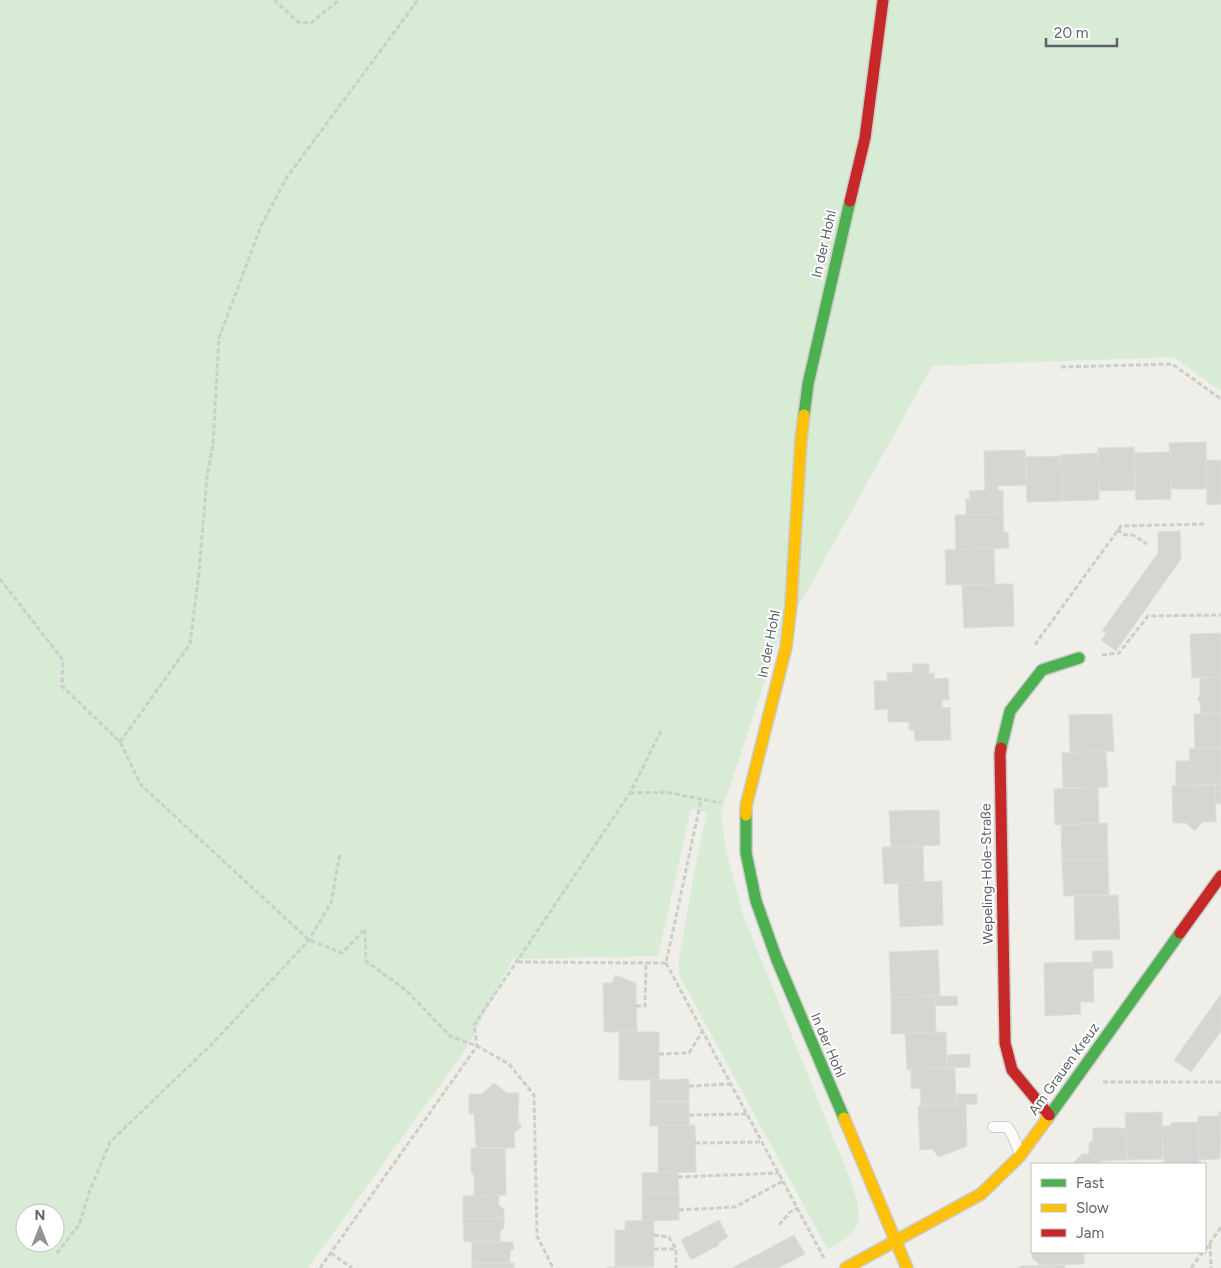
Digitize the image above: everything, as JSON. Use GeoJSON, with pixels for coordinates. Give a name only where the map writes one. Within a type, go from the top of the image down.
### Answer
{"type":"FeatureCollection","features":[{"type":"Feature","properties":{"kind":"street","name":"In der Hohl"},"geometry":{"type":"LineString","coordinates":[[883,0],[865,138],[808,384],[801,440],[791,604],[786,647],[746,806],[746,853],[756,900],[777,960],[906,1268]]}},
{"type":"Feature","properties":{"kind":"street"},"geometry":{"type":"LineString","coordinates":[[1042,670],[1079,658]]}},
{"type":"Feature","properties":{"kind":"street","name":"Wepeling-Hole-Straße"},"geometry":{"type":"LineString","coordinates":[[1042,670],[1010,711],[1000,754],[1000,764],[1005,1043],[1012,1070],[1049,1115]]}},
{"type":"Feature","properties":{"kind":"street","name":"Am Grauen Kreuz"},"geometry":{"type":"LineString","coordinates":[[846,1268],[981,1194],[1021,1155],[1221,876]]}},
{"type":"Feature","properties":{"kind":"lane"},"geometry":{"type":"LineString","coordinates":[[994,1127],[1007,1127],[1021,1155]]}},
{"type":"Feature","properties":{"kind":"path"},"geometry":{"type":"LineString","coordinates":[[274,0],[298,22],[311,23],[339,0]]}},
{"type":"Feature","properties":{"kind":"path"},"geometry":{"type":"LineString","coordinates":[[120,742],[190,644],[199,572],[207,477],[213,444],[219,338],[260,226],[287,177],[418,0]]}},
{"type":"Feature","properties":{"kind":"path"},"geometry":{"type":"LineString","coordinates":[[1062,367],[1172,364],[1221,399]]}},
{"type":"Feature","properties":{"kind":"path"},"geometry":{"type":"LineString","coordinates":[[1042,670],[1036,643],[1120,526],[1206,524]]}},
{"type":"Feature","properties":{"kind":"path"},"geometry":{"type":"LineString","coordinates":[[1118,530],[1126,535],[1133,535],[1147,544]]}},
{"type":"Feature","properties":{"kind":"path"},"geometry":{"type":"LineString","coordinates":[[0,579],[63,660],[62,686],[120,742],[141,785],[309,940],[342,953],[365,929],[366,961],[407,991],[450,1036],[477,1046],[509,1064],[534,1095],[537,1236],[554,1268]]}},
{"type":"Feature","properties":{"kind":"path"},"geometry":{"type":"LineString","coordinates":[[1079,658],[1119,653],[1148,616],[1221,615]]}},
{"type":"Feature","properties":{"kind":"path"},"geometry":{"type":"LineString","coordinates":[[320,1268],[477,1046],[474,1025],[630,793],[661,731]]}},
{"type":"Feature","properties":{"kind":"path"},"geometry":{"type":"LineString","coordinates":[[630,793],[666,792],[728,804]]}},
{"type":"Feature","properties":{"kind":"path"},"geometry":{"type":"LineString","coordinates":[[701,800],[666,963],[827,1263]]}},
{"type":"Feature","properties":{"kind":"path"},"geometry":{"type":"LineString","coordinates":[[65,1243],[79,1225],[90,1190],[110,1142],[213,1043],[309,940],[331,903],[340,853]]}},
{"type":"Feature","properties":{"kind":"path"},"geometry":{"type":"LineString","coordinates":[[517,962],[666,963]]}},
{"type":"Feature","properties":{"kind":"path"},"geometry":{"type":"LineString","coordinates":[[636,1006],[645,1006],[646,963]]}},
{"type":"Feature","properties":{"kind":"path"},"geometry":{"type":"LineString","coordinates":[[659,1054],[689,1053],[702,1032]]}},
{"type":"Feature","properties":{"kind":"path"},"geometry":{"type":"LineString","coordinates":[[1099,1081],[1221,1082]]}},
{"type":"Feature","properties":{"kind":"path"},"geometry":{"type":"LineString","coordinates":[[689,1086],[731,1084]]}},
{"type":"Feature","properties":{"kind":"path"},"geometry":{"type":"LineString","coordinates":[[689,1115],[747,1114]]}},
{"type":"Feature","properties":{"kind":"path"},"geometry":{"type":"LineString","coordinates":[[695,1143],[762,1142]]}},
{"type":"Feature","properties":{"kind":"path"},"geometry":{"type":"LineString","coordinates":[[678,1177],[779,1173]]}},
{"type":"Feature","properties":{"kind":"path"},"geometry":{"type":"LineString","coordinates":[[679,1210],[735,1208],[783,1182]]}},
{"type":"Feature","properties":{"kind":"path"},"geometry":{"type":"LineString","coordinates":[[779,1225],[790,1212],[798,1208]]}},
{"type":"Feature","properties":{"kind":"path"},"geometry":{"type":"LineString","coordinates":[[1206,1248],[1221,1227]]}},
{"type":"Feature","properties":{"kind":"path"},"geometry":{"type":"LineString","coordinates":[[654,1235],[669,1237],[676,1249],[676,1268]]}},
{"type":"Feature","properties":{"kind":"path"},"geometry":{"type":"LineString","coordinates":[[1210,1242],[1211,1268]]}},
{"type":"Feature","properties":{"kind":"path"},"geometry":{"type":"LineString","coordinates":[[654,1249],[676,1249]]}},
{"type":"Feature","properties":{"kind":"path"},"geometry":{"type":"LineString","coordinates":[[331,1253],[352,1268]]}},
{"type":"Feature","properties":{"kind":"path"},"geometry":{"type":"LineString","coordinates":[[1191,1268],[1202,1253]]}},
{"type":"Feature","properties":{"kind":"green space"},"geometry":{"type":"Polygon","coordinates":[[[0,0],[1221,0],[1221,391],[1173,357],[932,366],[779,638],[721,813],[725,847],[743,915],[850,1179],[859,1213],[855,1228],[849,1235],[828,1250],[679,975],[679,959],[707,812],[691,809],[658,956],[513,959],[466,1049],[308,1268],[0,1268],[0,0]]]}},
{"type":"Feature","properties":{"kind":"building"},"geometry":{"type":"Polygon","coordinates":[[[1206,442],[1207,489],[1171,489],[1169,443],[1206,442]]]}},
{"type":"Feature","properties":{"kind":"building"},"geometry":{"type":"Polygon","coordinates":[[[1134,447],[1135,490],[1099,491],[1098,448],[1134,447]]]}},
{"type":"Feature","properties":{"kind":"building"},"geometry":{"type":"Polygon","coordinates":[[[1025,450],[1026,485],[998,486],[998,490],[1003,490],[1003,514],[966,515],[966,499],[970,499],[969,491],[985,490],[984,451],[1025,450]]]}},
{"type":"Feature","properties":{"kind":"building"},"geometry":{"type":"Polygon","coordinates":[[[1170,452],[1171,499],[1136,500],[1134,453],[1170,452]]]}},
{"type":"Feature","properties":{"kind":"building"},"geometry":{"type":"Polygon","coordinates":[[[1098,453],[1099,500],[1063,501],[1061,455],[1098,453]]]}},
{"type":"Feature","properties":{"kind":"building"},"geometry":{"type":"Polygon","coordinates":[[[1061,456],[1063,501],[1027,502],[1026,457],[1061,456]]]}},
{"type":"Feature","properties":{"kind":"building"},"geometry":{"type":"Polygon","coordinates":[[[1206,460],[1221,460],[1221,504],[1207,505],[1206,460]]]}},
{"type":"Feature","properties":{"kind":"building"},"geometry":{"type":"Polygon","coordinates":[[[1003,514],[1004,532],[1008,532],[1009,548],[956,550],[955,515],[1003,514]]]}},
{"type":"Feature","properties":{"kind":"building"},"geometry":{"type":"Polygon","coordinates":[[[1180,531],[1181,559],[1116,651],[1101,640],[1106,634],[1102,631],[1158,553],[1158,532],[1180,531]]]}},
{"type":"Feature","properties":{"kind":"building"},"geometry":{"type":"Polygon","coordinates":[[[994,548],[995,584],[946,585],[945,550],[994,548]]]}},
{"type":"Feature","properties":{"kind":"building"},"geometry":{"type":"Polygon","coordinates":[[[1013,584],[1014,626],[964,628],[962,585],[1013,584]]]}},
{"type":"Feature","properties":{"kind":"building"},"geometry":{"type":"Polygon","coordinates":[[[1221,633],[1221,677],[1192,678],[1190,634],[1221,633]]]}},
{"type":"Feature","properties":{"kind":"building"},"geometry":{"type":"Polygon","coordinates":[[[912,664],[929,664],[929,674],[934,673],[934,679],[948,678],[949,700],[942,700],[942,708],[950,707],[951,740],[915,741],[914,730],[909,730],[909,722],[888,722],[888,709],[875,710],[874,681],[887,681],[887,673],[913,672],[912,664]]]}},
{"type":"Feature","properties":{"kind":"building"},"geometry":{"type":"Polygon","coordinates":[[[1221,677],[1221,713],[1201,714],[1200,702],[1197,699],[1200,695],[1200,678],[1221,677]]]}},
{"type":"Feature","properties":{"kind":"building"},"geometry":{"type":"Polygon","coordinates":[[[1221,713],[1221,748],[1195,749],[1194,714],[1221,713]]]}},
{"type":"Feature","properties":{"kind":"building"},"geometry":{"type":"Polygon","coordinates":[[[1112,714],[1114,751],[1070,753],[1069,715],[1112,714]]]}},
{"type":"Feature","properties":{"kind":"building"},"geometry":{"type":"Polygon","coordinates":[[[1221,748],[1221,784],[1176,786],[1176,761],[1190,761],[1189,749],[1221,748]]]}},
{"type":"Feature","properties":{"kind":"building"},"geometry":{"type":"Polygon","coordinates":[[[1106,751],[1108,787],[1063,788],[1062,753],[1106,751]]]}},
{"type":"Feature","properties":{"kind":"building"},"geometry":{"type":"Polygon","coordinates":[[[1221,784],[1221,804],[1215,804],[1215,785],[1221,784]]]}},
{"type":"Feature","properties":{"kind":"building"},"geometry":{"type":"Polygon","coordinates":[[[1215,785],[1216,822],[1203,822],[1195,831],[1186,823],[1173,823],[1172,786],[1215,785]]]}},
{"type":"Feature","properties":{"kind":"building"},"geometry":{"type":"Polygon","coordinates":[[[1098,787],[1099,823],[1055,825],[1054,789],[1098,787]]]}},
{"type":"Feature","properties":{"kind":"building"},"geometry":{"type":"Polygon","coordinates":[[[939,810],[940,845],[891,847],[889,811],[939,810]]]}},
{"type":"Feature","properties":{"kind":"building"},"geometry":{"type":"Polygon","coordinates":[[[1107,823],[1108,859],[1062,861],[1061,825],[1107,823]]]}},
{"type":"Feature","properties":{"kind":"building"},"geometry":{"type":"Polygon","coordinates":[[[923,846],[924,882],[884,884],[882,847],[923,846]]]}},
{"type":"Feature","properties":{"kind":"building"},"geometry":{"type":"Polygon","coordinates":[[[1108,859],[1109,895],[1064,896],[1062,861],[1108,859]]]}},
{"type":"Feature","properties":{"kind":"building"},"geometry":{"type":"Polygon","coordinates":[[[942,881],[943,925],[900,927],[898,883],[942,881]]]}},
{"type":"Feature","properties":{"kind":"building"},"geometry":{"type":"Polygon","coordinates":[[[1118,895],[1120,939],[1075,940],[1074,896],[1118,895]]]}},
{"type":"Feature","properties":{"kind":"building"},"geometry":{"type":"Polygon","coordinates":[[[938,950],[940,996],[891,998],[889,952],[938,950]]]}},
{"type":"Feature","properties":{"kind":"building"},"geometry":{"type":"Polygon","coordinates":[[[1092,951],[1112,951],[1113,968],[1093,969],[1092,951]]]}},
{"type":"Feature","properties":{"kind":"building"},"geometry":{"type":"Polygon","coordinates":[[[1093,962],[1094,1002],[1080,1002],[1081,1014],[1045,1016],[1044,963],[1093,962]]]}},
{"type":"Feature","properties":{"kind":"building"},"geometry":{"type":"Polygon","coordinates":[[[615,975],[636,983],[637,1032],[604,1032],[603,983],[612,983],[615,975]]]}},
{"type":"Feature","properties":{"kind":"building"},"geometry":{"type":"Polygon","coordinates":[[[1221,994],[1221,1031],[1191,1072],[1174,1060],[1221,994]]]}},
{"type":"Feature","properties":{"kind":"building"},"geometry":{"type":"Polygon","coordinates":[[[935,996],[936,1032],[891,1034],[891,998],[935,996]]]}},
{"type":"Feature","properties":{"kind":"building"},"geometry":{"type":"Polygon","coordinates":[[[935,996],[957,996],[958,1005],[935,1006],[935,996]]]}},
{"type":"Feature","properties":{"kind":"building"},"geometry":{"type":"Polygon","coordinates":[[[619,1032],[659,1032],[659,1080],[619,1080],[619,1032]]]}},
{"type":"Feature","properties":{"kind":"building"},"geometry":{"type":"Polygon","coordinates":[[[946,1032],[947,1068],[907,1070],[905,1033],[946,1032]]]}},
{"type":"Feature","properties":{"kind":"building"},"geometry":{"type":"Polygon","coordinates":[[[970,1054],[970,1067],[947,1068],[947,1055],[970,1054]]]}},
{"type":"Feature","properties":{"kind":"building"},"geometry":{"type":"Polygon","coordinates":[[[955,1068],[956,1105],[921,1106],[920,1088],[911,1089],[911,1069],[955,1068]]]}},
{"type":"Feature","properties":{"kind":"building"},"geometry":{"type":"Polygon","coordinates":[[[689,1079],[689,1102],[650,1102],[650,1080],[689,1079]]]}},
{"type":"Feature","properties":{"kind":"building"},"geometry":{"type":"Polygon","coordinates":[[[494,1083],[507,1093],[519,1093],[518,1122],[522,1126],[514,1133],[515,1148],[476,1148],[474,1114],[469,1114],[469,1094],[482,1094],[494,1083]]]}},
{"type":"Feature","properties":{"kind":"building"},"geometry":{"type":"Polygon","coordinates":[[[956,1094],[977,1094],[977,1104],[956,1105],[956,1094]]]}},
{"type":"Feature","properties":{"kind":"building"},"geometry":{"type":"Polygon","coordinates":[[[650,1102],[689,1102],[689,1125],[650,1126],[650,1102]]]}},
{"type":"Feature","properties":{"kind":"building"},"geometry":{"type":"Polygon","coordinates":[[[966,1104],[967,1146],[939,1157],[932,1149],[920,1150],[918,1106],[966,1104]]]}},
{"type":"Feature","properties":{"kind":"building"},"geometry":{"type":"Polygon","coordinates":[[[1162,1112],[1163,1159],[1127,1160],[1125,1113],[1162,1112]]]}},
{"type":"Feature","properties":{"kind":"building"},"geometry":{"type":"Polygon","coordinates":[[[1219,1112],[1221,1112],[1220,1159],[1199,1160],[1198,1116],[1219,1116],[1219,1112]]]}},
{"type":"Feature","properties":{"kind":"building"},"geometry":{"type":"Polygon","coordinates":[[[1198,1122],[1199,1163],[1164,1163],[1162,1126],[1171,1126],[1171,1123],[1198,1122]]]}},
{"type":"Feature","properties":{"kind":"building"},"geometry":{"type":"Polygon","coordinates":[[[695,1125],[696,1172],[658,1173],[658,1126],[695,1125]]]}},
{"type":"Feature","properties":{"kind":"building"},"geometry":{"type":"Polygon","coordinates":[[[1093,1128],[1126,1128],[1127,1160],[1073,1163],[1082,1154],[1089,1154],[1089,1143],[1093,1140],[1093,1128]]]}},
{"type":"Feature","properties":{"kind":"building"},"geometry":{"type":"Polygon","coordinates":[[[471,1148],[505,1148],[506,1195],[474,1196],[471,1148]]]}},
{"type":"Feature","properties":{"kind":"building"},"geometry":{"type":"Polygon","coordinates":[[[678,1172],[679,1193],[642,1194],[642,1173],[678,1172]]]}},
{"type":"Feature","properties":{"kind":"building"},"geometry":{"type":"Polygon","coordinates":[[[679,1193],[679,1220],[642,1221],[642,1194],[679,1193]]]}},
{"type":"Feature","properties":{"kind":"building"},"geometry":{"type":"Polygon","coordinates":[[[499,1195],[499,1205],[504,1209],[504,1218],[463,1219],[463,1196],[499,1195]]]}},
{"type":"Feature","properties":{"kind":"building"},"geometry":{"type":"Polygon","coordinates":[[[504,1218],[504,1228],[500,1232],[500,1242],[464,1242],[463,1219],[504,1218]]]}},
{"type":"Feature","properties":{"kind":"building"},"geometry":{"type":"Polygon","coordinates":[[[654,1220],[654,1267],[615,1267],[615,1230],[625,1230],[625,1221],[654,1220]]]}},
{"type":"Feature","properties":{"kind":"building"},"geometry":{"type":"Polygon","coordinates":[[[719,1220],[728,1237],[718,1243],[719,1245],[691,1260],[681,1240],[719,1220]]]}},
{"type":"Feature","properties":{"kind":"building"},"geometry":{"type":"Polygon","coordinates":[[[794,1235],[805,1254],[778,1268],[732,1268],[794,1235]]]}},
{"type":"Feature","properties":{"kind":"building"},"geometry":{"type":"Polygon","coordinates":[[[472,1242],[513,1242],[514,1249],[510,1251],[510,1263],[472,1264],[472,1242]]]}},
{"type":"Feature","properties":{"kind":"building"},"geometry":{"type":"Polygon","coordinates":[[[1032,1253],[1084,1253],[1084,1264],[1039,1265],[1032,1258],[1032,1253]]]}},
{"type":"Feature","properties":{"kind":"building"},"geometry":{"type":"Polygon","coordinates":[[[514,1263],[514,1268],[472,1268],[472,1264],[514,1263]]]}},
{"type":"Feature","properties":{"kind":"building"},"geometry":{"type":"Polygon","coordinates":[[[1065,1265],[1065,1268],[1017,1268],[1021,1266],[1065,1265]]]}},
{"type":"Feature","properties":{"kind":"building"},"geometry":{"type":"Polygon","coordinates":[[[648,1267],[648,1268],[607,1268],[648,1267]]]}},
{"type":"Feature","properties":{"kind":"traffic: fast"},"geometry":{"type":"LineString","coordinates":[[804,415],[808,384],[850,201]]}},
{"type":"Feature","properties":{"kind":"traffic: fast"},"geometry":{"type":"LineString","coordinates":[[1001,748],[1010,711],[1042,670],[1079,658]]}},
{"type":"Feature","properties":{"kind":"traffic: fast"},"geometry":{"type":"LineString","coordinates":[[746,815],[746,853],[756,901],[777,960],[844,1118]]}},
{"type":"Feature","properties":{"kind":"traffic: fast"},"geometry":{"type":"LineString","coordinates":[[1047,1119],[1180,933]]}},
{"type":"Feature","properties":{"kind":"traffic: slow"},"geometry":{"type":"LineString","coordinates":[[746,815],[746,806],[786,647],[791,604],[804,415]]}},
{"type":"Feature","properties":{"kind":"traffic: slow"},"geometry":{"type":"LineString","coordinates":[[844,1118],[907,1268]]}},
{"type":"Feature","properties":{"kind":"traffic: slow"},"geometry":{"type":"LineString","coordinates":[[846,1268],[981,1194],[1019,1157],[1047,1119]]}},
{"type":"Feature","properties":{"kind":"traffic: jam"},"geometry":{"type":"LineString","coordinates":[[850,201],[865,138],[883,0]]}},
{"type":"Feature","properties":{"kind":"traffic: jam"},"geometry":{"type":"LineString","coordinates":[[1001,748],[1005,1043],[1012,1070],[1049,1115]]}},
{"type":"Feature","properties":{"kind":"traffic: jam"},"geometry":{"type":"LineString","coordinates":[[1180,933],[1221,876]]}}]}
